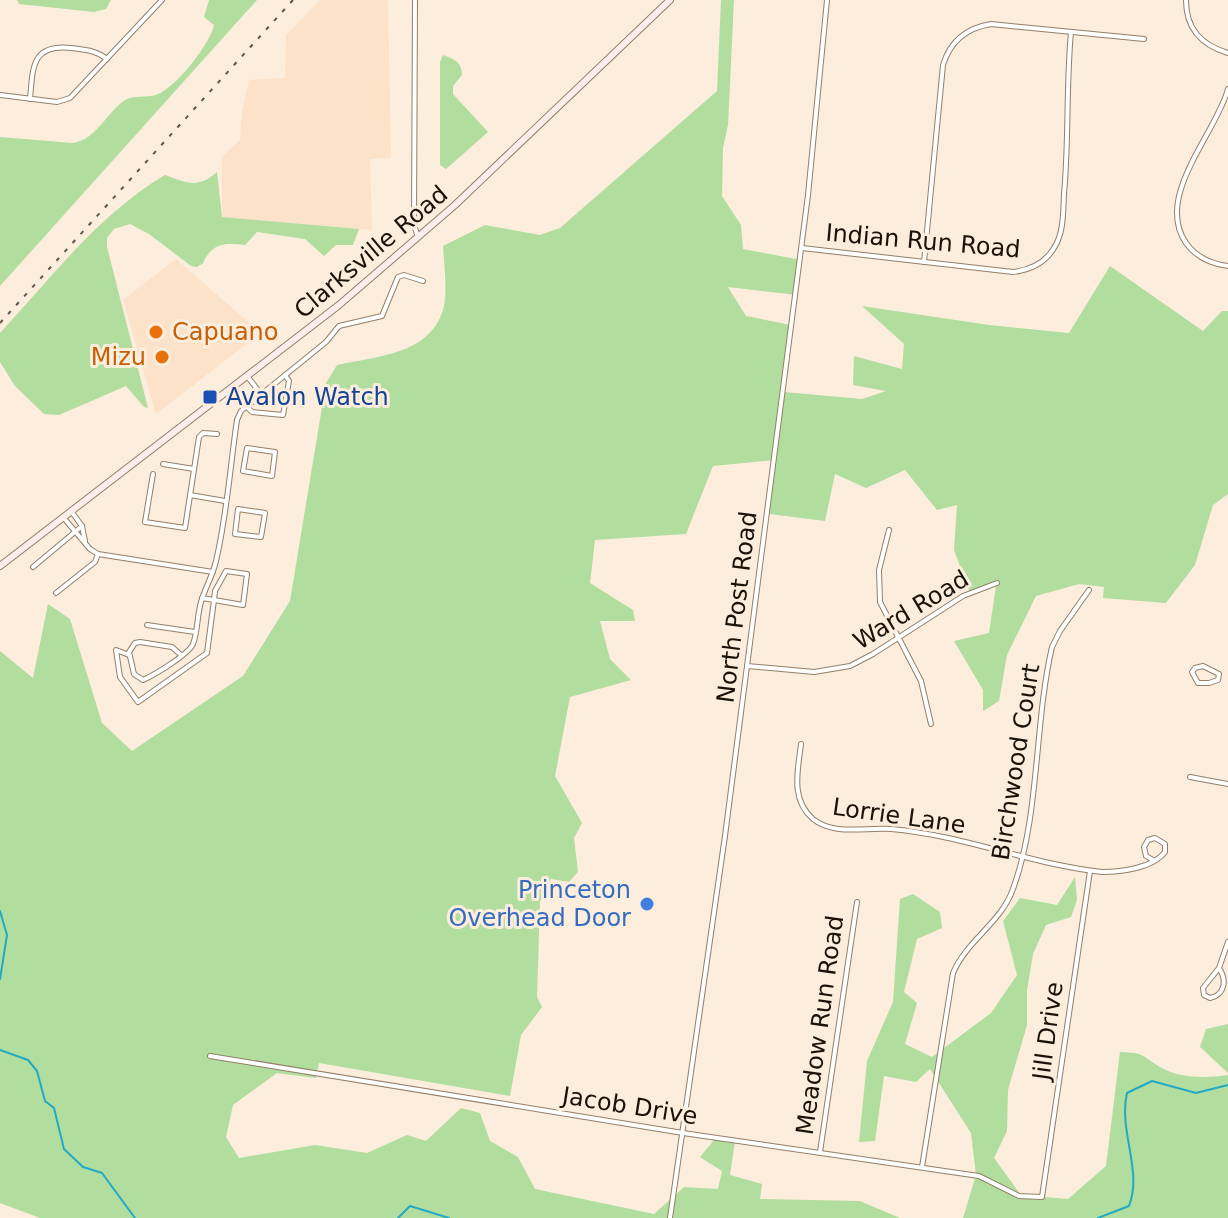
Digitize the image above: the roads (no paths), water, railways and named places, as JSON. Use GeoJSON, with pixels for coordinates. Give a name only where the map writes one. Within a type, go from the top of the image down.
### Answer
{"type":"FeatureCollection","features":[{"type":"Feature","properties":{"kind":"street"},"geometry":{"type":"LineString","coordinates":[[0,95],[57,102],[69,99],[162,0]]}},
{"type":"Feature","properties":{"kind":"street"},"geometry":{"type":"LineString","coordinates":[[415,0],[414,225],[418,237]]}},
{"type":"Feature","properties":{"kind":"street","name":"Clarksville Road"},"geometry":{"type":"LineString","coordinates":[[0,566],[339,305],[418,237],[670,0]]}},
{"type":"Feature","properties":{"kind":"street","name":"North Post Road"},"geometry":{"type":"LineString","coordinates":[[670,1218],[802,248],[827,0]]}},
{"type":"Feature","properties":{"kind":"street"},"geometry":{"type":"LineString","coordinates":[[1186,0],[1188,19],[1195,34],[1213,48],[1228,53]]}},
{"type":"Feature","properties":{"kind":"street"},"geometry":{"type":"LineString","coordinates":[[924,262],[943,65],[949,50],[966,32],[982,25],[998,24],[1144,39]]}},
{"type":"Feature","properties":{"kind":"street","name":"Indian Run Road"},"geometry":{"type":"LineString","coordinates":[[802,248],[1013,272],[1036,266],[1053,250],[1062,225],[1069,144],[1071,32]]}},
{"type":"Feature","properties":{"kind":"street"},"geometry":{"type":"LineString","coordinates":[[30,99],[34,66],[46,50],[59,47],[90,51],[108,59]]}},
{"type":"Feature","properties":{"kind":"street"},"geometry":{"type":"LineString","coordinates":[[1228,89],[1214,125],[1185,180],[1178,199],[1177,216],[1181,233],[1190,248],[1211,262],[1228,266]]}},
{"type":"Feature","properties":{"kind":"street"},"geometry":{"type":"LineString","coordinates":[[181,655],[172,647],[140,642],[131,648],[129,655],[134,674],[140,679],[147,679],[181,655],[191,647],[202,598],[213,572],[237,420],[246,406],[326,342],[339,326],[382,316],[398,277],[404,275],[423,281]]}},
{"type":"Feature","properties":{"kind":"street"},"geometry":{"type":"LineString","coordinates":[[246,406],[252,412],[283,415],[289,381],[285,375]]}},
{"type":"Feature","properties":{"kind":"street"},"geometry":{"type":"LineString","coordinates":[[247,376],[261,394]]}},
{"type":"Feature","properties":{"kind":"street"},"geometry":{"type":"LineString","coordinates":[[153,474],[145,522],[185,528],[199,437],[203,433],[217,434]]}},
{"type":"Feature","properties":{"kind":"street"},"geometry":{"type":"LineString","coordinates":[[230,469],[272,476],[275,452],[247,448],[243,471]]}},
{"type":"Feature","properties":{"kind":"street"},"geometry":{"type":"LineString","coordinates":[[163,464],[194,469]]}},
{"type":"Feature","properties":{"kind":"street"},"geometry":{"type":"LineString","coordinates":[[190,495],[225,501]]}},
{"type":"Feature","properties":{"kind":"street"},"geometry":{"type":"LineString","coordinates":[[221,531],[235,534],[261,537],[265,513],[238,509],[235,534]]}},
{"type":"Feature","properties":{"kind":"street"},"geometry":{"type":"LineString","coordinates":[[71,511],[82,526],[86,543]]}},
{"type":"Feature","properties":{"kind":"street"},"geometry":{"type":"LineString","coordinates":[[63,517],[98,554],[213,572]]}},
{"type":"Feature","properties":{"kind":"street"},"geometry":{"type":"LineString","coordinates":[[33,567],[82,526]]}},
{"type":"Feature","properties":{"kind":"street"},"geometry":{"type":"LineString","coordinates":[[889,530],[879,570],[878,592],[884,612],[921,681],[931,724]]}},
{"type":"Feature","properties":{"kind":"street"},"geometry":{"type":"LineString","coordinates":[[56,593],[95,562],[98,554]]}},
{"type":"Feature","properties":{"kind":"street"},"geometry":{"type":"LineString","coordinates":[[129,655],[116,650],[120,677],[138,702],[207,653],[214,600],[215,591],[226,571],[247,574],[243,605],[214,600],[202,598]]}},
{"type":"Feature","properties":{"kind":"street","name":"Ward Road"},"geometry":{"type":"LineString","coordinates":[[747,666],[814,672],[862,661],[963,596],[997,583]]}},
{"type":"Feature","properties":{"kind":"street","name":"Birchwood Court"},"geometry":{"type":"LineString","coordinates":[[922,1167],[953,973],[969,944],[1003,910],[1013,890],[1023,856],[1052,647],[1089,590]]}},
{"type":"Feature","properties":{"kind":"street"},"geometry":{"type":"LineString","coordinates":[[147,625],[195,632]]}},
{"type":"Feature","properties":{"kind":"street"},"geometry":{"type":"LineString","coordinates":[[165,666],[173,677]]}},
{"type":"Feature","properties":{"kind":"street"},"geometry":{"type":"LineString","coordinates":[[1219,674],[1216,682],[1201,684],[1195,681],[1192,672],[1203,666],[1219,674],[1225,678]]}},
{"type":"Feature","properties":{"kind":"street","name":"Lorrie Lane"},"geometry":{"type":"LineString","coordinates":[[801,744],[797,783],[799,798],[807,812],[819,823],[835,828],[888,828],[926,833],[1090,871],[1126,870],[1153,860]]}},
{"type":"Feature","properties":{"kind":"street"},"geometry":{"type":"LineString","coordinates":[[1190,777],[1228,784]]}},
{"type":"Feature","properties":{"kind":"street"},"geometry":{"type":"LineString","coordinates":[[1155,838],[1162,841],[1166,848],[1163,856],[1153,860],[1146,856],[1143,849],[1148,840],[1155,838]]}},
{"type":"Feature","properties":{"kind":"street","name":"Jill Drive"},"geometry":{"type":"LineString","coordinates":[[1042,1197],[1090,871]]}},
{"type":"Feature","properties":{"kind":"street","name":"Meadow Run Road"},"geometry":{"type":"LineString","coordinates":[[820,1152],[857,902]]}},
{"type":"Feature","properties":{"kind":"street"},"geometry":{"type":"LineString","coordinates":[[1219,968],[1224,975],[1224,986],[1215,998],[1207,997],[1203,988],[1219,968],[1228,942]]}},
{"type":"Feature","properties":{"kind":"street","name":"Jacob Drive"},"geometry":{"type":"LineString","coordinates":[[210,1056],[683,1133],[979,1176],[1019,1196],[1042,1197]]}},
{"type":"Feature","properties":{"kind":"waterway"},"geometry":{"type":"LineString","coordinates":[[0,911],[7,935],[0,979]]}},
{"type":"Feature","properties":{"kind":"waterway"},"geometry":{"type":"LineString","coordinates":[[0,1050],[28,1060],[37,1071],[45,1101],[54,1108],[64,1149],[83,1167],[102,1173],[135,1218]]}},
{"type":"Feature","properties":{"kind":"waterway"},"geometry":{"type":"LineString","coordinates":[[1098,1218],[1129,1206],[1133,1193],[1125,1121],[1127,1093],[1152,1081],[1196,1093],[1228,1085]]}},
{"type":"Feature","properties":{"kind":"waterway"},"geometry":{"type":"LineString","coordinates":[[398,1218],[410,1206],[449,1218]]}},
{"type":"Feature","properties":{"kind":"railway"},"geometry":{"type":"LineString","coordinates":[[0,323],[293,0]]}},
{"type":"Feature","properties":{"kind":"place","name":"Capuano"},"geometry":{"type":"Point","coordinates":[156,332]}},
{"type":"Feature","properties":{"kind":"place","name":"Mizu"},"geometry":{"type":"Point","coordinates":[162,357]}},
{"type":"Feature","properties":{"kind":"place","name":"Avalon Watch"},"geometry":{"type":"Point","coordinates":[210,397]}},
{"type":"Feature","properties":{"kind":"place","name":"Princeton Overhead Door"},"geometry":{"type":"Point","coordinates":[647,904]}}]}
